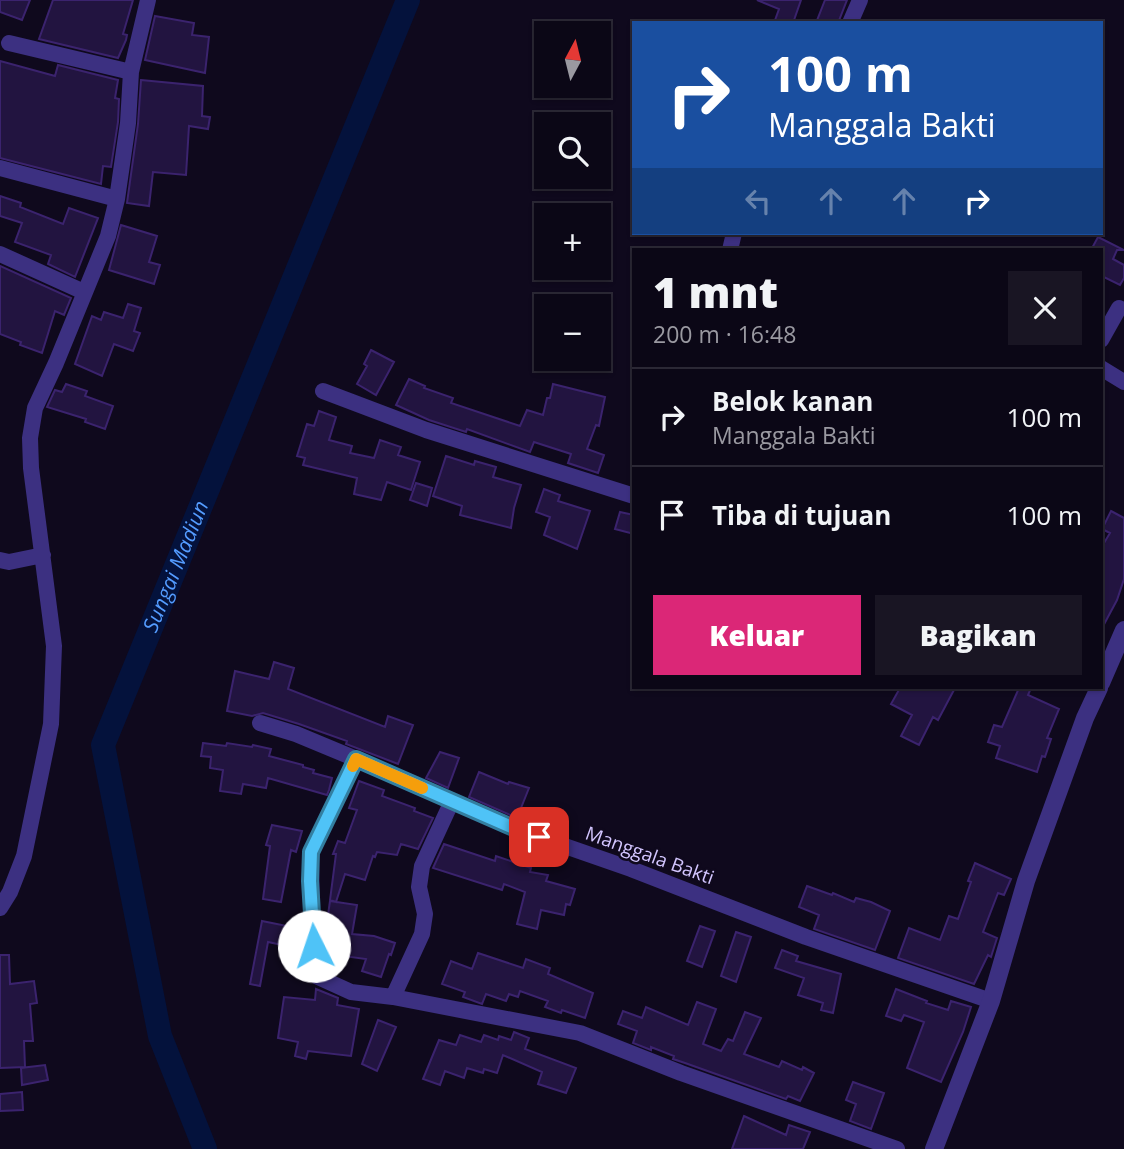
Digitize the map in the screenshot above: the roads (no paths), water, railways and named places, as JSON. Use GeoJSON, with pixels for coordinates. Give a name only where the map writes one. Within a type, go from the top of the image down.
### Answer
{"type":"FeatureCollection","features":[{"type":"Feature","properties":{"kind":"street"},"geometry":{"type":"LineString","coordinates":[[0,908],[10,892],[24,856],[51,724],[54,646],[30,468],[30,438],[35,408],[108,236],[117,199],[128,123],[131,72],[148,0]]}},
{"type":"Feature","properties":{"kind":"street"},"geometry":{"type":"LineString","coordinates":[[851,21],[860,0]]}},
{"type":"Feature","properties":{"kind":"street"},"geometry":{"type":"LineString","coordinates":[[9,43],[131,72]]}},
{"type":"Feature","properties":{"kind":"street"},"geometry":{"type":"LineString","coordinates":[[0,168],[117,199]]}},
{"type":"Feature","properties":{"kind":"street"},"geometry":{"type":"LineString","coordinates":[[0,254],[84,292]]}},
{"type":"Feature","properties":{"kind":"street"},"geometry":{"type":"LineString","coordinates":[[1103,336],[1119,308]]}},
{"type":"Feature","properties":{"kind":"street"},"geometry":{"type":"LineString","coordinates":[[1103,369],[1124,382]]}},
{"type":"Feature","properties":{"kind":"street"},"geometry":{"type":"LineString","coordinates":[[323,391],[426,430],[632,495]]}},
{"type":"Feature","properties":{"kind":"street"},"geometry":{"type":"LineString","coordinates":[[0,560],[9,562],[43,555]]}},
{"type":"Feature","properties":{"kind":"street"},"geometry":{"type":"LineString","coordinates":[[1103,676],[1124,630]]}},
{"type":"Feature","properties":{"kind":"street"},"geometry":{"type":"LineString","coordinates":[[934,1149],[991,1001],[1026,881],[1097,689]]}},
{"type":"Feature","properties":{"kind":"street","name":"Manggala Bakti"},"geometry":{"type":"LineString","coordinates":[[260,723],[296,734],[516,829],[631,869],[806,937],[991,1001]]}},
{"type":"Feature","properties":{"kind":"street"},"geometry":{"type":"LineString","coordinates":[[356,759],[311,852],[310,881],[318,977],[351,992],[393,997],[580,1033],[681,1073],[897,1149]]}},
{"type":"Feature","properties":{"kind":"street"},"geometry":{"type":"LineString","coordinates":[[393,997],[422,934],[425,914],[419,887],[422,866],[452,801]]}},
{"type":"Feature","properties":{"kind":"waterway","name":"Sungai Madiun"},"geometry":{"type":"LineString","coordinates":[[205,1149],[160,1036],[103,745],[408,0]]}}]}
